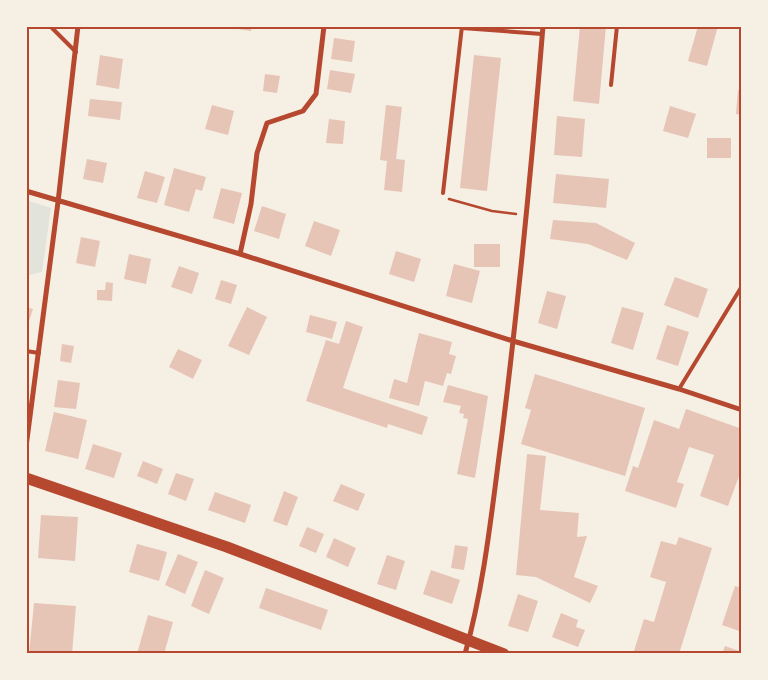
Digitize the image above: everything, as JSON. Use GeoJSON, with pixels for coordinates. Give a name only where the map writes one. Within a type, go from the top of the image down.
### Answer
{"type":"FeatureCollection","features":[{"type":"Feature","properties":{"kind":"main road"},"geometry":{"type":"LineString","coordinates":[[26,478],[227,546],[504,654]]}},
{"type":"Feature","properties":{"kind":"street"},"geometry":{"type":"LineString","coordinates":[[26,447],[58,202],[78,26]]}},
{"type":"Feature","properties":{"kind":"street"},"geometry":{"type":"LineString","coordinates":[[240,254],[251,204],[257,153],[267,123],[303,111],[316,94],[324,26]]}},
{"type":"Feature","properties":{"kind":"street"},"geometry":{"type":"LineString","coordinates":[[465,654],[474,622],[486,560],[513,341],[543,26]]}},
{"type":"Feature","properties":{"kind":"street"},"geometry":{"type":"LineString","coordinates":[[26,191],[58,202],[240,254],[513,341],[742,410]]}},
{"type":"Feature","properties":{"kind":"lane"},"geometry":{"type":"LineString","coordinates":[[50,26],[76,52]]}},
{"type":"Feature","properties":{"kind":"lane"},"geometry":{"type":"LineString","coordinates":[[611,85],[617,26]]}},
{"type":"Feature","properties":{"kind":"lane"},"geometry":{"type":"LineString","coordinates":[[443,193],[462,27],[542,34]]}},
{"type":"Feature","properties":{"kind":"lane"},"geometry":{"type":"LineString","coordinates":[[679,390],[742,286]]}},
{"type":"Feature","properties":{"kind":"lane"},"geometry":{"type":"LineString","coordinates":[[26,351],[39,353]]}},
{"type":"Feature","properties":{"kind":"path"},"geometry":{"type":"LineString","coordinates":[[443,193],[450,200],[492,211],[525,216]]}},
{"type":"Feature","properties":{"kind":"shaded area"},"geometry":{"type":"Polygon","coordinates":[[[26,200],[51,208],[42,272],[26,276],[26,200]]]}},
{"type":"Feature","properties":{"kind":"building"},"geometry":{"type":"Polygon","coordinates":[[[231,26],[252,26],[251,31],[231,28],[231,26]]]}},
{"type":"Feature","properties":{"kind":"building"},"geometry":{"type":"Polygon","coordinates":[[[580,26],[606,26],[599,104],[573,101],[580,26]]]}},
{"type":"Feature","properties":{"kind":"building"},"geometry":{"type":"Polygon","coordinates":[[[698,26],[718,26],[707,66],[688,61],[698,26]]]}},
{"type":"Feature","properties":{"kind":"building"},"geometry":{"type":"Polygon","coordinates":[[[334,38],[355,41],[352,62],[331,59],[334,38]]]}},
{"type":"Feature","properties":{"kind":"building"},"geometry":{"type":"Polygon","coordinates":[[[100,55],[123,59],[119,89],[96,85],[100,55]]]}},
{"type":"Feature","properties":{"kind":"building"},"geometry":{"type":"Polygon","coordinates":[[[474,55],[501,58],[487,191],[460,188],[474,55]]]}},
{"type":"Feature","properties":{"kind":"building"},"geometry":{"type":"Polygon","coordinates":[[[330,70],[355,74],[351,93],[327,89],[330,70]]]}},
{"type":"Feature","properties":{"kind":"building"},"geometry":{"type":"Polygon","coordinates":[[[265,74],[280,76],[277,93],[263,91],[265,74]]]}},
{"type":"Feature","properties":{"kind":"building"},"geometry":{"type":"Polygon","coordinates":[[[738,90],[742,90],[742,115],[736,114],[738,90]]]}},
{"type":"Feature","properties":{"kind":"building"},"geometry":{"type":"Polygon","coordinates":[[[90,99],[122,102],[120,120],[88,116],[90,99]]]}},
{"type":"Feature","properties":{"kind":"building"},"geometry":{"type":"Polygon","coordinates":[[[212,105],[234,111],[228,135],[205,129],[212,105]]]}},
{"type":"Feature","properties":{"kind":"building"},"geometry":{"type":"Polygon","coordinates":[[[386,105],[402,107],[396,159],[405,160],[402,192],[384,190],[387,161],[380,160],[386,105]]]}},
{"type":"Feature","properties":{"kind":"building"},"geometry":{"type":"Polygon","coordinates":[[[670,106],[696,114],[688,138],[663,131],[670,106]]]}},
{"type":"Feature","properties":{"kind":"building"},"geometry":{"type":"Polygon","coordinates":[[[557,116],[585,119],[582,157],[554,155],[557,116]]]}},
{"type":"Feature","properties":{"kind":"building"},"geometry":{"type":"Polygon","coordinates":[[[329,119],[345,121],[343,144],[326,143],[329,119]]]}},
{"type":"Feature","properties":{"kind":"building"},"geometry":{"type":"Polygon","coordinates":[[[707,138],[731,138],[731,158],[707,158],[707,138]]]}},
{"type":"Feature","properties":{"kind":"building"},"geometry":{"type":"Polygon","coordinates":[[[87,159],[107,163],[103,183],[83,179],[87,159]]]}},
{"type":"Feature","properties":{"kind":"building"},"geometry":{"type":"Polygon","coordinates":[[[174,168],[206,177],[202,191],[196,189],[189,212],[164,205],[174,168]]]}},
{"type":"Feature","properties":{"kind":"building"},"geometry":{"type":"Polygon","coordinates":[[[145,171],[165,177],[157,203],[137,198],[145,171]]]}},
{"type":"Feature","properties":{"kind":"building"},"geometry":{"type":"Polygon","coordinates":[[[556,174],[609,179],[606,208],[553,203],[556,174]]]}},
{"type":"Feature","properties":{"kind":"building"},"geometry":{"type":"Polygon","coordinates":[[[221,188],[242,193],[234,224],[213,218],[221,188]]]}},
{"type":"Feature","properties":{"kind":"building"},"geometry":{"type":"Polygon","coordinates":[[[262,206],[286,214],[279,239],[254,231],[262,206]]]}},
{"type":"Feature","properties":{"kind":"building"},"geometry":{"type":"Polygon","coordinates":[[[553,220],[596,223],[635,243],[627,260],[588,244],[550,239],[553,220]]]}},
{"type":"Feature","properties":{"kind":"building"},"geometry":{"type":"Polygon","coordinates":[[[314,221],[340,230],[331,256],[305,246],[314,221]]]}},
{"type":"Feature","properties":{"kind":"building"},"geometry":{"type":"Polygon","coordinates":[[[81,237],[100,241],[95,267],[76,263],[81,237]]]}},
{"type":"Feature","properties":{"kind":"building"},"geometry":{"type":"Polygon","coordinates":[[[474,244],[500,244],[500,267],[474,267],[474,244]]]}},
{"type":"Feature","properties":{"kind":"building"},"geometry":{"type":"Polygon","coordinates":[[[396,251],[421,259],[414,282],[389,274],[396,251]]]}},
{"type":"Feature","properties":{"kind":"building"},"geometry":{"type":"Polygon","coordinates":[[[129,254],[151,259],[146,284],[124,279],[129,254]]]}},
{"type":"Feature","properties":{"kind":"building"},"geometry":{"type":"Polygon","coordinates":[[[454,264],[480,271],[472,303],[446,296],[454,264]]]}},
{"type":"Feature","properties":{"kind":"building"},"geometry":{"type":"Polygon","coordinates":[[[179,266],[199,273],[192,294],[171,287],[179,266]]]}},
{"type":"Feature","properties":{"kind":"building"},"geometry":{"type":"Polygon","coordinates":[[[675,277],[708,289],[698,318],[664,305],[675,277]]]}},
{"type":"Feature","properties":{"kind":"building"},"geometry":{"type":"Polygon","coordinates":[[[221,280],[237,285],[231,304],[215,299],[221,280]]]}},
{"type":"Feature","properties":{"kind":"building"},"geometry":{"type":"Polygon","coordinates":[[[106,282],[113,283],[112,301],[97,300],[97,290],[105,290],[106,282]]]}},
{"type":"Feature","properties":{"kind":"building"},"geometry":{"type":"Polygon","coordinates":[[[547,291],[566,296],[557,329],[538,323],[547,291]]]}},
{"type":"Feature","properties":{"kind":"building"},"geometry":{"type":"Polygon","coordinates":[[[26,307],[33,309],[27,327],[26,327],[26,307]]]}},
{"type":"Feature","properties":{"kind":"building"},"geometry":{"type":"Polygon","coordinates":[[[247,307],[267,317],[249,355],[228,346],[247,307]]]}},
{"type":"Feature","properties":{"kind":"building"},"geometry":{"type":"Polygon","coordinates":[[[622,307],[644,313],[633,350],[611,343],[622,307]]]}},
{"type":"Feature","properties":{"kind":"building"},"geometry":{"type":"Polygon","coordinates":[[[310,315],[337,322],[332,339],[306,332],[310,315]]]}},
{"type":"Feature","properties":{"kind":"building"},"geometry":{"type":"Polygon","coordinates":[[[346,321],[363,327],[343,388],[428,417],[422,435],[388,424],[387,428],[306,401],[326,340],[339,344],[346,321]]]}},
{"type":"Feature","properties":{"kind":"building"},"geometry":{"type":"Polygon","coordinates":[[[667,325],[689,332],[678,366],[656,359],[667,325]]]}},
{"type":"Feature","properties":{"kind":"building"},"geometry":{"type":"Polygon","coordinates":[[[419,333],[452,342],[449,354],[456,356],[451,374],[447,373],[443,386],[425,381],[419,406],[389,398],[394,379],[407,383],[419,333]]]}},
{"type":"Feature","properties":{"kind":"building"},"geometry":{"type":"Polygon","coordinates":[[[62,344],[74,346],[71,363],[60,361],[62,344]]]}},
{"type":"Feature","properties":{"kind":"building"},"geometry":{"type":"Polygon","coordinates":[[[178,349],[202,360],[193,379],[169,367],[178,349]]]}},
{"type":"Feature","properties":{"kind":"building"},"geometry":{"type":"Polygon","coordinates":[[[535,374],[645,408],[625,476],[521,444],[531,410],[525,408],[535,374]]]}},
{"type":"Feature","properties":{"kind":"building"},"geometry":{"type":"Polygon","coordinates":[[[58,380],[80,383],[76,409],[54,407],[58,380]]]}},
{"type":"Feature","properties":{"kind":"building"},"geometry":{"type":"Polygon","coordinates":[[[448,385],[488,396],[475,478],[457,474],[468,419],[463,418],[464,414],[459,413],[461,406],[443,402],[448,385]]]}},
{"type":"Feature","properties":{"kind":"building"},"geometry":{"type":"Polygon","coordinates":[[[686,409],[742,429],[742,468],[728,506],[700,496],[714,455],[689,447],[677,482],[684,484],[676,508],[625,491],[633,466],[638,468],[654,420],[679,429],[686,409]]]}},
{"type":"Feature","properties":{"kind":"building"},"geometry":{"type":"Polygon","coordinates":[[[54,412],[87,420],[78,459],[45,451],[54,412]]]}},
{"type":"Feature","properties":{"kind":"building"},"geometry":{"type":"Polygon","coordinates":[[[93,444],[122,453],[114,478],[85,469],[93,444]]]}},
{"type":"Feature","properties":{"kind":"building"},"geometry":{"type":"Polygon","coordinates":[[[527,454],[546,456],[540,510],[579,513],[577,537],[587,536],[574,577],[598,586],[590,603],[536,577],[516,575],[527,454]]]}},
{"type":"Feature","properties":{"kind":"building"},"geometry":{"type":"Polygon","coordinates":[[[143,461],[163,469],[157,484],[137,476],[143,461]]]}},
{"type":"Feature","properties":{"kind":"building"},"geometry":{"type":"Polygon","coordinates":[[[176,473],[194,479],[186,501],[168,494],[176,473]]]}},
{"type":"Feature","properties":{"kind":"building"},"geometry":{"type":"Polygon","coordinates":[[[341,484],[365,494],[358,511],[333,501],[341,484]]]}},
{"type":"Feature","properties":{"kind":"building"},"geometry":{"type":"Polygon","coordinates":[[[284,491],[298,497],[287,526],[273,521],[284,491]]]}},
{"type":"Feature","properties":{"kind":"building"},"geometry":{"type":"Polygon","coordinates":[[[215,492],[251,505],[245,523],[208,510],[215,492]]]}},
{"type":"Feature","properties":{"kind":"building"},"geometry":{"type":"Polygon","coordinates":[[[41,515],[78,517],[75,561],[38,558],[41,515]]]}},
{"type":"Feature","properties":{"kind":"building"},"geometry":{"type":"Polygon","coordinates":[[[307,527],[324,534],[316,553],[299,546],[307,527]]]}},
{"type":"Feature","properties":{"kind":"building"},"geometry":{"type":"Polygon","coordinates":[[[679,537],[712,548],[679,654],[633,654],[644,619],[654,622],[666,582],[650,577],[661,541],[676,545],[679,537]]]}},
{"type":"Feature","properties":{"kind":"building"},"geometry":{"type":"Polygon","coordinates":[[[334,538],[356,548],[348,567],[326,557],[334,538]]]}},
{"type":"Feature","properties":{"kind":"building"},"geometry":{"type":"Polygon","coordinates":[[[137,544],[167,552],[159,581],[129,572],[137,544]]]}},
{"type":"Feature","properties":{"kind":"building"},"geometry":{"type":"Polygon","coordinates":[[[455,545],[468,547],[464,570],[451,568],[455,545]]]}},
{"type":"Feature","properties":{"kind":"building"},"geometry":{"type":"Polygon","coordinates":[[[178,554],[198,562],[185,594],[165,585],[178,554]]]}},
{"type":"Feature","properties":{"kind":"building"},"geometry":{"type":"Polygon","coordinates":[[[387,555],[405,561],[396,590],[377,584],[387,555]]]}},
{"type":"Feature","properties":{"kind":"building"},"geometry":{"type":"Polygon","coordinates":[[[205,570],[224,578],[209,614],[191,606],[205,570]]]}},
{"type":"Feature","properties":{"kind":"building"},"geometry":{"type":"Polygon","coordinates":[[[431,570],[460,580],[452,604],[423,594],[431,570]]]}},
{"type":"Feature","properties":{"kind":"building"},"geometry":{"type":"Polygon","coordinates":[[[735,586],[742,588],[742,632],[722,625],[735,586]]]}},
{"type":"Feature","properties":{"kind":"building"},"geometry":{"type":"Polygon","coordinates":[[[266,588],[328,610],[321,630],[259,608],[266,588]]]}},
{"type":"Feature","properties":{"kind":"building"},"geometry":{"type":"Polygon","coordinates":[[[518,594],[538,601],[528,632],[508,626],[518,594]]]}},
{"type":"Feature","properties":{"kind":"building"},"geometry":{"type":"Polygon","coordinates":[[[34,603],[76,606],[72,654],[29,654],[34,603]]]}},
{"type":"Feature","properties":{"kind":"building"},"geometry":{"type":"Polygon","coordinates":[[[561,613],[578,620],[576,627],[585,630],[578,647],[552,637],[561,613]]]}},
{"type":"Feature","properties":{"kind":"building"},"geometry":{"type":"Polygon","coordinates":[[[148,615],[173,622],[164,654],[137,654],[148,615]]]}},
{"type":"Feature","properties":{"kind":"building"},"geometry":{"type":"Polygon","coordinates":[[[725,646],[742,652],[742,654],[722,654],[725,646]]]}}]}
